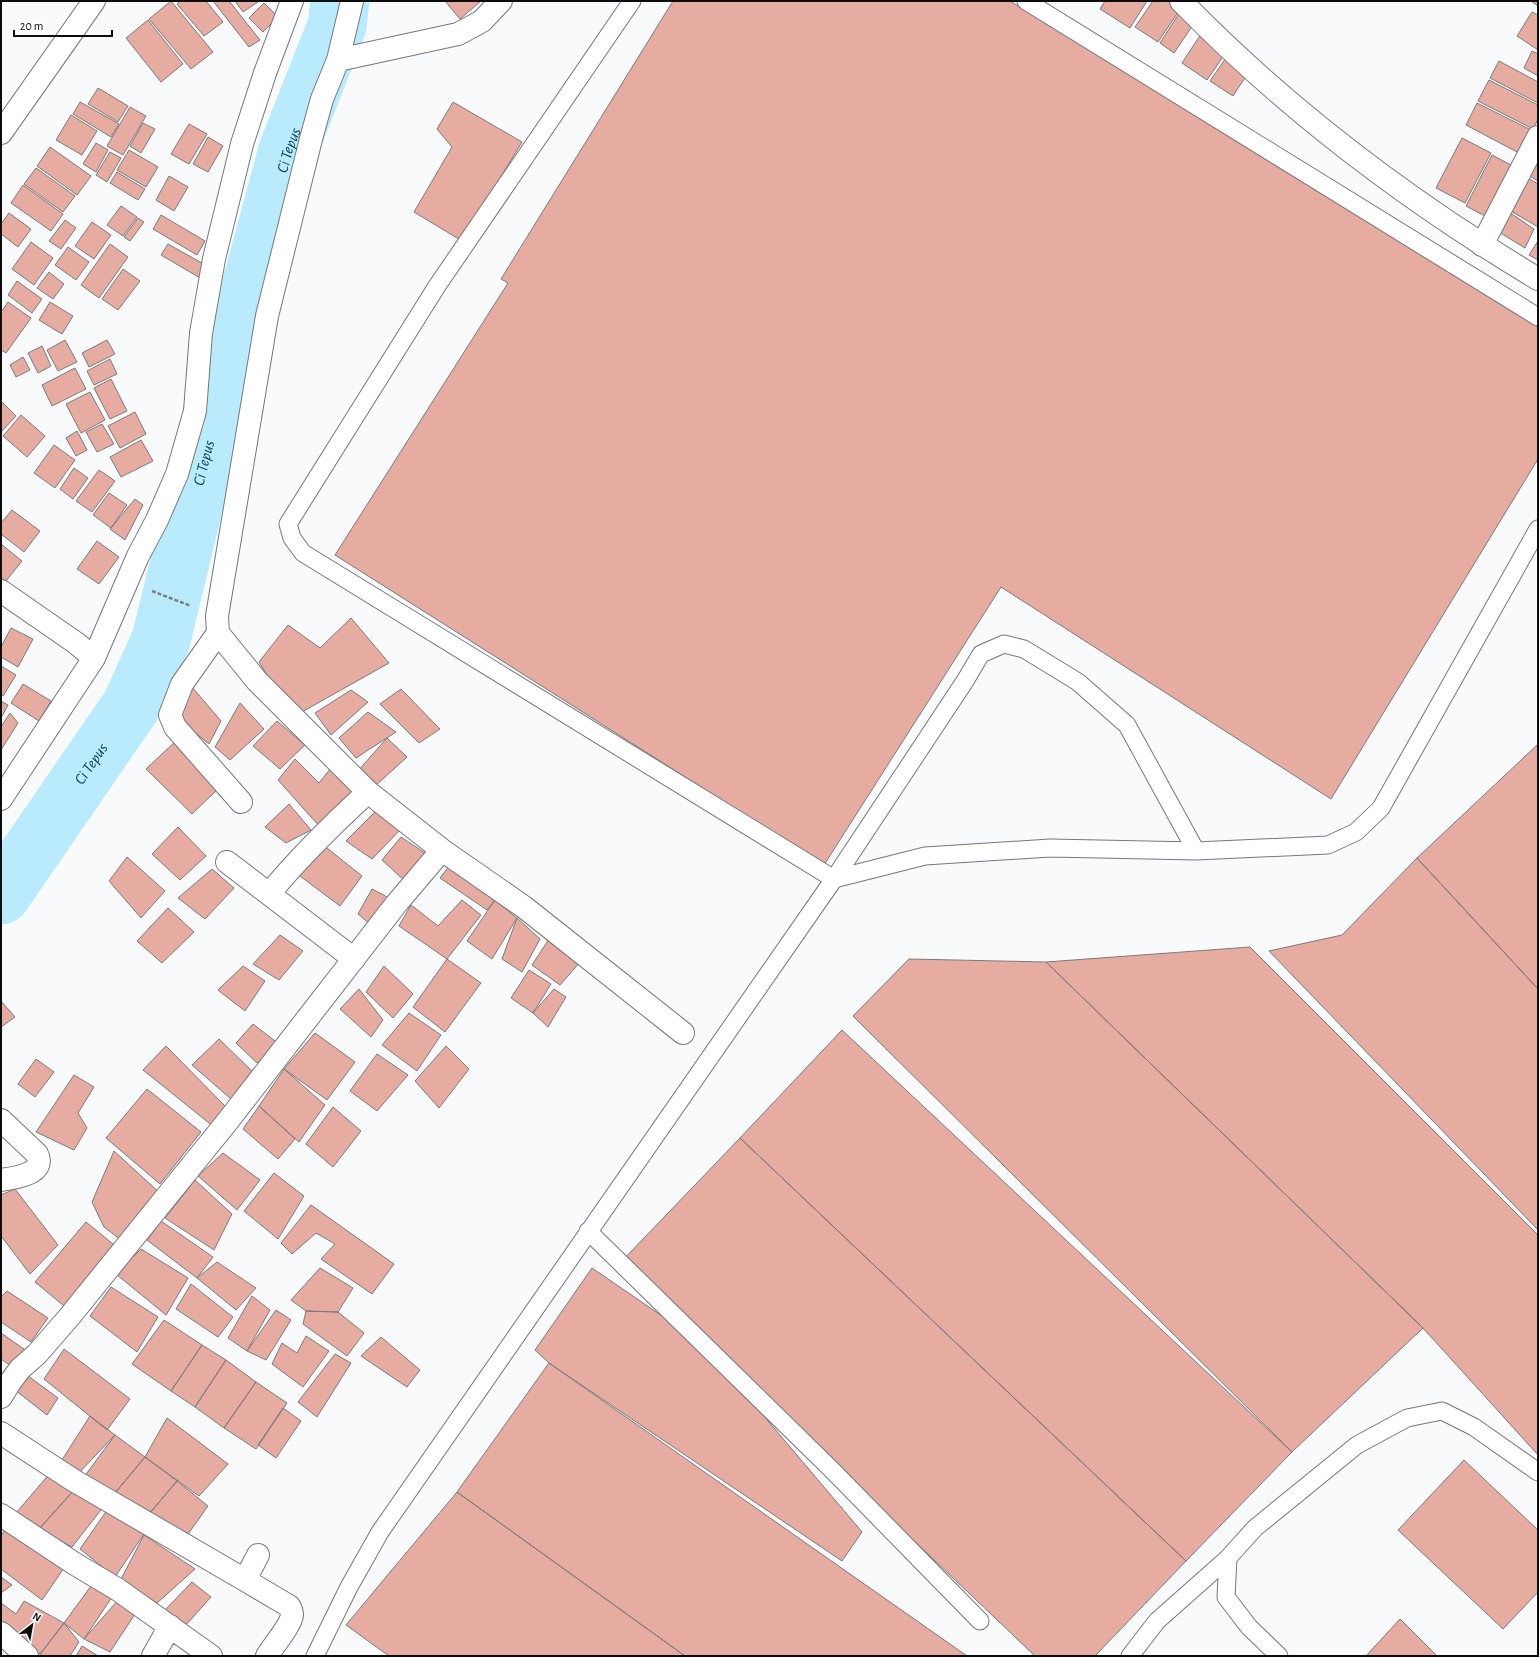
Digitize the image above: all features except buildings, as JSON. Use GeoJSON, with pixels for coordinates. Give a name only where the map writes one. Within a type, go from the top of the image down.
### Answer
{"type":"FeatureCollection","features":[{"type":"Feature","properties":{"kind":"street"},"geometry":{"type":"LineString","coordinates":[[1,133],[94,1]]}},
{"type":"Feature","properties":{"kind":"street"},"geometry":{"type":"LineString","coordinates":[[1,799],[94,658],[138,556],[157,520],[177,474],[195,411],[201,333],[214,259],[242,144],[265,73],[292,1]]}},
{"type":"Feature","properties":{"kind":"street"},"geometry":{"type":"LineString","coordinates":[[352,1],[338,60],[322,99],[311,139],[267,316],[217,616],[218,633],[257,681],[368,792],[442,850],[524,907],[683,1033]]}},
{"type":"Feature","properties":{"kind":"street"},"geometry":{"type":"LineString","coordinates":[[338,60],[458,34],[482,21],[501,1]]}},
{"type":"Feature","properties":{"kind":"street"},"geometry":{"type":"LineString","coordinates":[[1194,6],[1251,68],[1344,148],[1431,211],[1482,245],[1538,279]]}},
{"type":"Feature","properties":{"kind":"street"},"geometry":{"type":"LineString","coordinates":[[1482,245],[1538,137]]}},
{"type":"Feature","properties":{"kind":"street"},"geometry":{"type":"LineString","coordinates":[[1,591],[76,643],[94,658]]}},
{"type":"Feature","properties":{"kind":"street"},"geometry":{"type":"LineString","coordinates":[[218,633],[182,684],[170,715],[175,727],[241,802]]}},
{"type":"Feature","properties":{"kind":"street"},"geometry":{"type":"LineString","coordinates":[[269,894],[298,859],[368,792]]}},
{"type":"Feature","properties":{"kind":"street"},"geometry":{"type":"LineString","coordinates":[[1,1397],[20,1369],[37,1354],[70,1316],[227,1122],[397,903],[442,850]]}},
{"type":"Feature","properties":{"kind":"street"},"geometry":{"type":"LineString","coordinates":[[226,862],[354,959]]}},
{"type":"Feature","properties":{"kind":"street"},"geometry":{"type":"LineString","coordinates":[[1,1120],[37,1154],[40,1160],[39,1165],[35,1170],[16,1178],[1,1180]]}},
{"type":"Feature","properties":{"kind":"street"},"geometry":{"type":"LineString","coordinates":[[1,1433],[73,1480],[289,1606],[292,1613],[290,1622],[267,1656]]}},
{"type":"Feature","properties":{"kind":"street"},"geometry":{"type":"LineString","coordinates":[[1,1515],[75,1564],[117,1589],[211,1656]]}},
{"type":"Feature","properties":{"kind":"street"},"geometry":{"type":"LineString","coordinates":[[245,1580],[258,1555]]}},
{"type":"Feature","properties":{"kind":"street"},"geometry":{"type":"LineString","coordinates":[[153,1656],[170,1626]]}},
{"type":"Feature","properties":{"kind":"street"},"geometry":{"type":"LineString","coordinates":[[1,1633],[26,1656]]}},
{"type":"Feature","properties":{"kind":"lane"},"geometry":{"type":"LineString","coordinates":[[632,1],[437,286],[288,524],[292,538],[303,553],[834,879],[925,856],[1050,848],[1196,851],[1328,845],[1356,832],[1381,808],[1538,529]]}},
{"type":"Feature","properties":{"kind":"lane"},"geometry":{"type":"LineString","coordinates":[[1026,1],[1538,317]]}},
{"type":"Feature","properties":{"kind":"lane"},"geometry":{"type":"LineString","coordinates":[[315,1656],[348,1587],[380,1532],[834,879],[965,681],[981,654],[1004,644],[1024,649],[1072,678],[1127,725],[1196,851]]}},
{"type":"Feature","properties":{"kind":"lane"},"geometry":{"type":"LineString","coordinates":[[588,1231],[832,1470],[980,1620]]}},
{"type":"Feature","properties":{"kind":"lane"},"geometry":{"type":"LineString","coordinates":[[1130,1656],[1158,1621],[1228,1558],[1255,1528],[1357,1445],[1407,1418],[1442,1411],[1474,1426],[1538,1472]]}},
{"type":"Feature","properties":{"kind":"lane"},"geometry":{"type":"LineString","coordinates":[[1228,1558],[1226,1597],[1249,1627],[1279,1656]]}},
{"type":"Feature","properties":{"kind":"path"},"geometry":{"type":"LineString","coordinates":[[154,591],[195,607]]}},
{"type":"Feature","properties":{"kind":"waterway","name":"Ci Tepus"},"geometry":{"type":"LineString","coordinates":[[1,895],[131,706],[161,640],[204,462],[288,150],[337,26],[340,1]]}}]}
